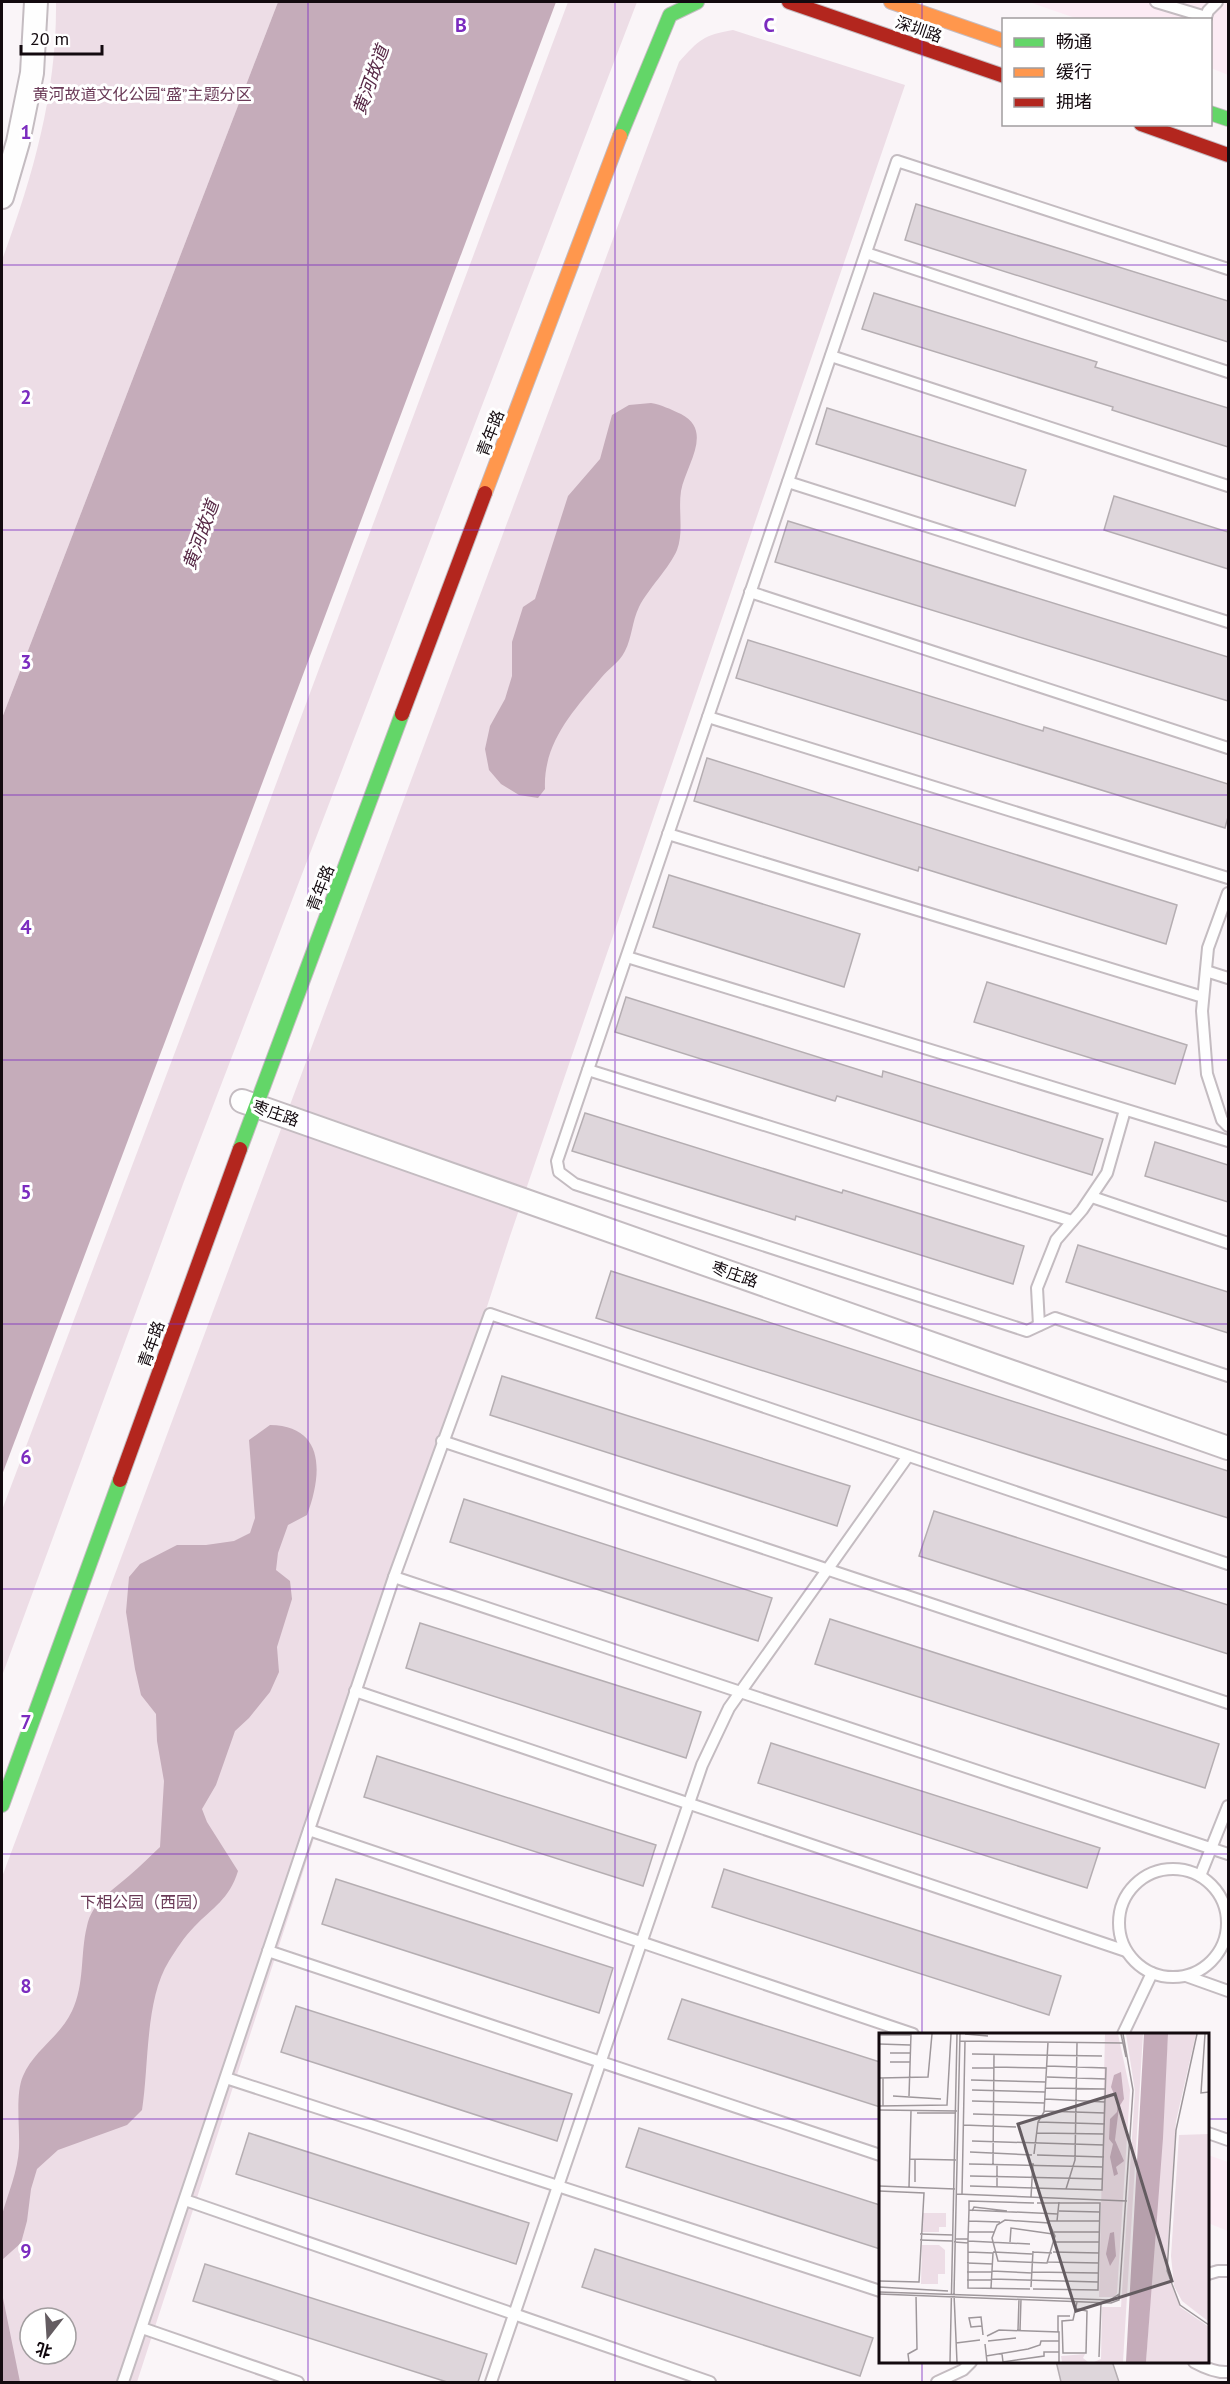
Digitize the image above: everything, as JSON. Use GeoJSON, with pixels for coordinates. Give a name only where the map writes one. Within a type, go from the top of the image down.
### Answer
{"type":"FeatureCollection","features":[{"type":"Feature","properties":{"kind":"street"},"geometry":{"type":"LineString","coordinates":[[2,197],[18,142],[33,73],[36,2]]}},
{"type":"Feature","properties":{"kind":"street","name":"青年路"},"geometry":{"type":"LineString","coordinates":[[2,1805],[245,1102],[597,193],[670,15],[697,2]]}},
{"type":"Feature","properties":{"kind":"street","name":"深圳路"},"geometry":{"type":"LineString","coordinates":[[789,2],[906,20],[1002,41]]}},
{"type":"Feature","properties":{"kind":"street","name":"深圳路"},"geometry":{"type":"LineString","coordinates":[[891,2],[906,20],[1002,75]]}},
{"type":"Feature","properties":{"kind":"street"},"geometry":{"type":"LineString","coordinates":[[1212,114],[1228,120]]}},
{"type":"Feature","properties":{"kind":"street"},"geometry":{"type":"LineString","coordinates":[[1147,126],[1228,155]]}},
{"type":"Feature","properties":{"kind":"street","name":"枣庄路"},"geometry":{"type":"LineString","coordinates":[[245,1102],[1228,1448]]}},
{"type":"Feature","properties":{"kind":"lane"},"geometry":{"type":"LineString","coordinates":[[1156,2],[1205,18],[1217,2]]}},
{"type":"Feature","properties":{"kind":"lane"},"geometry":{"type":"LineString","coordinates":[[1228,269],[897,161],[557,1161],[559,1172],[575,1184],[1027,1331],[1055,1318],[1228,1376]]}},
{"type":"Feature","properties":{"kind":"lane"},"geometry":{"type":"LineString","coordinates":[[866,253],[1228,372]]}},
{"type":"Feature","properties":{"kind":"lane"},"geometry":{"type":"LineString","coordinates":[[831,356],[1228,486]]}},
{"type":"Feature","properties":{"kind":"lane"},"geometry":{"type":"LineString","coordinates":[[788,482],[1228,622]]}},
{"type":"Feature","properties":{"kind":"lane"},"geometry":{"type":"LineString","coordinates":[[750,592],[1228,748]]}},
{"type":"Feature","properties":{"kind":"lane"},"geometry":{"type":"LineString","coordinates":[[708,717],[1228,878]]}},
{"type":"Feature","properties":{"kind":"lane"},"geometry":{"type":"LineString","coordinates":[[668,834],[1203,997]]}},
{"type":"Feature","properties":{"kind":"lane"},"geometry":{"type":"LineString","coordinates":[[1228,893],[1208,948],[1202,1011],[1207,1074],[1222,1120],[1228,1126]]}},
{"type":"Feature","properties":{"kind":"lane"},"geometry":{"type":"LineString","coordinates":[[627,957],[1228,1141]]}},
{"type":"Feature","properties":{"kind":"lane"},"geometry":{"type":"LineString","coordinates":[[1206,971],[1228,978]]}},
{"type":"Feature","properties":{"kind":"lane"},"geometry":{"type":"LineString","coordinates":[[588,1070],[1072,1221]]}},
{"type":"Feature","properties":{"kind":"lane"},"geometry":{"type":"LineString","coordinates":[[1039,1325],[1036,1288],[1056,1240],[1092,1197],[1107,1173],[1125,1110]]}},
{"type":"Feature","properties":{"kind":"lane"},"geometry":{"type":"LineString","coordinates":[[1092,1197],[1228,1243]]}},
{"type":"Feature","properties":{"kind":"lane"},"geometry":{"type":"LineString","coordinates":[[123,2382],[394,1577],[490,1314],[1228,1564]]}},
{"type":"Feature","properties":{"kind":"lane"},"geometry":{"type":"LineString","coordinates":[[442,1441],[1228,1703]]}},
{"type":"Feature","properties":{"kind":"lane"},"geometry":{"type":"LineString","coordinates":[[491,2382],[702,1765],[729,1708],[908,1456]]}},
{"type":"Feature","properties":{"kind":"lane"},"geometry":{"type":"LineString","coordinates":[[394,1577],[1228,1854]]}},
{"type":"Feature","properties":{"kind":"lane"},"geometry":{"type":"LineString","coordinates":[[355,1691],[1126,1951]]}},
{"type":"Feature","properties":{"kind":"lane"},"geometry":{"type":"LineString","coordinates":[[1200,1876],[1228,1806]]}},
{"type":"Feature","properties":{"kind":"lane"},"geometry":{"type":"LineString","coordinates":[[309,1830],[910,2033]]}},
{"type":"Feature","properties":{"kind":"lane"},"geometry":{"type":"LineString","coordinates":[[1163,1869],[1182,1869],[1200,1876],[1214,1887],[1224,1904],[1228,1922],[1225,1941],[1216,1957],[1202,1969],[1186,1976],[1169,1977],[1152,1973],[1137,1964],[1126,1951],[1120,1935],[1118,1918],[1123,1901],[1132,1887],[1146,1876],[1163,1869]]}},
{"type":"Feature","properties":{"kind":"lane"},"geometry":{"type":"LineString","coordinates":[[268,1952],[879,2155]]}},
{"type":"Feature","properties":{"kind":"lane"},"geometry":{"type":"LineString","coordinates":[[1123,2033],[1152,1973]]}},
{"type":"Feature","properties":{"kind":"lane"},"geometry":{"type":"LineString","coordinates":[[1186,1976],[1228,1991]]}},
{"type":"Feature","properties":{"kind":"lane"},"geometry":{"type":"LineString","coordinates":[[226,2078],[879,2291]]}},
{"type":"Feature","properties":{"kind":"lane"},"geometry":{"type":"LineString","coordinates":[[1209,2133],[1228,2140]]}},
{"type":"Feature","properties":{"kind":"lane"},"geometry":{"type":"LineString","coordinates":[[185,2200],[710,2382]]}},
{"type":"Feature","properties":{"kind":"lane"},"geometry":{"type":"LineString","coordinates":[[1209,2274],[1228,2271]]}},
{"type":"Feature","properties":{"kind":"lane"},"geometry":{"type":"LineString","coordinates":[[142,2328],[298,2382]]}},
{"type":"Feature","properties":{"kind":"lane"},"geometry":{"type":"LineString","coordinates":[[937,2382],[963,2370],[969,2363]]}},
{"type":"Feature","properties":{"kind":"lane"},"geometry":{"type":"LineString","coordinates":[[1197,2363],[1222,2373],[1228,2372]]}},
{"type":"Feature","properties":{"kind":"shaded area"},"geometry":{"type":"Polygon","coordinates":[[[1029,2],[1228,2],[1228,75],[1212,68],[1212,18],[1075,18],[1029,2]]]}},
{"type":"Feature","properties":{"kind":"shaded area"},"geometry":{"type":"Polygon","coordinates":[[[1209,2155],[1228,2162],[1228,2231],[1209,2223],[1209,2155]]]}},
{"type":"Feature","properties":{"kind":"green space","name":"黄河故道文化公园“盛”主题分区"},"geometry":{"type":"Polygon","coordinates":[[[56,2],[278,2],[2,718],[2,260],[24,197],[48,101],[56,2]]]}},
{"type":"Feature","properties":{"kind":"green space"},"geometry":{"type":"Polygon","coordinates":[[[568,2],[637,2],[183,1184],[2,1676],[2,1510],[568,2]]]}},
{"type":"Feature","properties":{"kind":"green space","name":"下相公园（西园）"},"geometry":{"type":"Polygon","coordinates":[[[733,30],[905,85],[510,1236],[137,2382],[2,2382],[2,1877],[679,62],[692,48],[708,37],[733,30]]]}},
{"type":"Feature","properties":{"kind":"water","name":"黄河故道"},"geometry":{"type":"Polygon","coordinates":[[[278,2],[556,2],[2,1475],[2,718],[278,2]]]}},
{"type":"Feature","properties":{"kind":"water"},"geometry":{"type":"Polygon","coordinates":[[[651,403],[681,414],[691,421],[696,430],[695,449],[681,491],[680,536],[677,550],[639,607],[623,655],[570,715],[554,742],[546,772],[545,789],[538,798],[519,795],[501,784],[489,770],[485,749],[490,726],[505,699],[512,676],[512,642],[523,607],[535,599],[568,496],[600,459],[612,415],[629,405],[651,403]]]}},
{"type":"Feature","properties":{"kind":"water"},"geometry":{"type":"Polygon","coordinates":[[[270,1425],[288,1428],[302,1434],[310,1443],[317,1469],[307,1515],[288,1525],[278,1553],[276,1570],[290,1581],[292,1599],[277,1647],[279,1672],[270,1692],[235,1731],[216,1785],[202,1809],[207,1822],[238,1871],[225,1896],[187,1935],[161,1977],[149,2033],[142,2110],[127,2125],[58,2150],[37,2169],[21,2243],[2,2260],[1,2220],[18,2157],[18,2101],[23,2076],[72,2011],[81,1980],[87,1926],[93,1910],[104,1897],[160,1847],[164,1781],[157,1741],[156,1714],[141,1695],[135,1669],[126,1612],[129,1577],[140,1564],[177,1545],[206,1545],[234,1541],[250,1533],[255,1518],[249,1440],[270,1425]]]}},
{"type":"Feature","properties":{"kind":"water"},"geometry":{"type":"Polygon","coordinates":[[[2,2288],[3,2298],[20,2382],[2,2382],[2,2288]]]}},
{"type":"Feature","properties":{"kind":"building"},"geometry":{"type":"Polygon","coordinates":[[[916,204],[1228,301],[1228,342],[905,240],[916,204]]]}},
{"type":"Feature","properties":{"kind":"building"},"geometry":{"type":"Polygon","coordinates":[[[874,293],[1097,362],[1095,367],[1228,408],[1228,447],[1112,410],[1113,407],[862,329],[874,293]]]}},
{"type":"Feature","properties":{"kind":"building"},"geometry":{"type":"Polygon","coordinates":[[[827,408],[1026,470],[1015,506],[816,444],[827,408]]]}},
{"type":"Feature","properties":{"kind":"building"},"geometry":{"type":"Polygon","coordinates":[[[1114,496],[1228,532],[1228,569],[1104,530],[1114,496]]]}},
{"type":"Feature","properties":{"kind":"building"},"geometry":{"type":"Polygon","coordinates":[[[788,521],[1228,657],[1228,701],[775,562],[788,521]]]}},
{"type":"Feature","properties":{"kind":"building"},"geometry":{"type":"Polygon","coordinates":[[[748,640],[1043,731],[1044,727],[1228,784],[1228,817],[1225,828],[736,678],[748,640]]]}},
{"type":"Feature","properties":{"kind":"building"},"geometry":{"type":"Polygon","coordinates":[[[707,758],[1177,905],[1166,944],[919,867],[918,871],[694,801],[707,758]]]}},
{"type":"Feature","properties":{"kind":"building"},"geometry":{"type":"Polygon","coordinates":[[[669,875],[860,934],[844,987],[653,927],[669,875]]]}},
{"type":"Feature","properties":{"kind":"building"},"geometry":{"type":"Polygon","coordinates":[[[987,982],[1187,1045],[1175,1084],[974,1022],[987,982]]]}},
{"type":"Feature","properties":{"kind":"building"},"geometry":{"type":"Polygon","coordinates":[[[626,997],[882,1077],[883,1071],[1103,1139],[1092,1175],[837,1096],[835,1101],[615,1032],[626,997]]]}},
{"type":"Feature","properties":{"kind":"building"},"geometry":{"type":"Polygon","coordinates":[[[585,1113],[842,1193],[843,1190],[1024,1246],[1013,1284],[796,1216],[795,1220],[572,1151],[585,1113]]]}},
{"type":"Feature","properties":{"kind":"building"},"geometry":{"type":"Polygon","coordinates":[[[1155,1142],[1228,1165],[1228,1202],[1145,1176],[1155,1142]]]}},
{"type":"Feature","properties":{"kind":"building"},"geometry":{"type":"Polygon","coordinates":[[[1078,1245],[1228,1292],[1228,1333],[1066,1282],[1078,1245]]]}},
{"type":"Feature","properties":{"kind":"building"},"geometry":{"type":"Polygon","coordinates":[[[611,1271],[1228,1471],[1228,1518],[596,1318],[611,1271]]]}},
{"type":"Feature","properties":{"kind":"building"},"geometry":{"type":"Polygon","coordinates":[[[502,1376],[850,1486],[837,1526],[490,1415],[502,1376]]]}},
{"type":"Feature","properties":{"kind":"building"},"geometry":{"type":"Polygon","coordinates":[[[464,1499],[772,1598],[758,1641],[450,1542],[464,1499]]]}},
{"type":"Feature","properties":{"kind":"building"},"geometry":{"type":"Polygon","coordinates":[[[934,1511],[1228,1605],[1228,1654],[919,1556],[934,1511]]]}},
{"type":"Feature","properties":{"kind":"building"},"geometry":{"type":"Polygon","coordinates":[[[830,1619],[1219,1744],[1205,1788],[815,1664],[830,1619]]]}},
{"type":"Feature","properties":{"kind":"building"},"geometry":{"type":"Polygon","coordinates":[[[420,1623],[701,1712],[686,1758],[406,1668],[420,1623]]]}},
{"type":"Feature","properties":{"kind":"building"},"geometry":{"type":"Polygon","coordinates":[[[771,1743],[1100,1848],[1087,1888],[758,1783],[771,1743]]]}},
{"type":"Feature","properties":{"kind":"building"},"geometry":{"type":"Polygon","coordinates":[[[377,1756],[656,1845],[643,1886],[364,1797],[377,1756]]]}},
{"type":"Feature","properties":{"kind":"building"},"geometry":{"type":"Polygon","coordinates":[[[724,1869],[1061,1976],[1049,2015],[712,1907],[724,1869]]]}},
{"type":"Feature","properties":{"kind":"building"},"geometry":{"type":"Polygon","coordinates":[[[336,1879],[613,1968],[599,2013],[322,1924],[336,1879]]]}},
{"type":"Feature","properties":{"kind":"building"},"geometry":{"type":"Polygon","coordinates":[[[682,1999],[879,2062],[879,2107],[668,2039],[682,1999]]]}},
{"type":"Feature","properties":{"kind":"building"},"geometry":{"type":"Polygon","coordinates":[[[296,2006],[572,2094],[557,2141],[281,2052],[296,2006]]]}},
{"type":"Feature","properties":{"kind":"building"},"geometry":{"type":"Polygon","coordinates":[[[639,2128],[879,2205],[879,2249],[626,2167],[639,2128]]]}},
{"type":"Feature","properties":{"kind":"building"},"geometry":{"type":"Polygon","coordinates":[[[249,2133],[529,2223],[516,2264],[236,2174],[249,2133]]]}},
{"type":"Feature","properties":{"kind":"building"},"geometry":{"type":"Polygon","coordinates":[[[595,2249],[873,2338],[860,2376],[582,2287],[595,2249]]]}},
{"type":"Feature","properties":{"kind":"building"},"geometry":{"type":"Polygon","coordinates":[[[205,2264],[487,2354],[478,2382],[447,2382],[193,2301],[205,2264]]]}},
{"type":"Feature","properties":{"kind":"building"},"geometry":{"type":"Polygon","coordinates":[[[1056,2363],[1113,2363],[1119,2382],[1061,2382],[1056,2363]]]}},
{"type":"Feature","properties":{"kind":"traffic: fast"},"geometry":{"type":"LineString","coordinates":[[620,136],[670,15],[697,2]]}},
{"type":"Feature","properties":{"kind":"traffic: fast"},"geometry":{"type":"LineString","coordinates":[[1212,114],[1228,119]]}},
{"type":"Feature","properties":{"kind":"traffic: fast"},"geometry":{"type":"LineString","coordinates":[[240,1149],[402,714]]}},
{"type":"Feature","properties":{"kind":"traffic: fast"},"geometry":{"type":"LineString","coordinates":[[2,1805],[120,1480]]}},
{"type":"Feature","properties":{"kind":"traffic: slow"},"geometry":{"type":"LineString","coordinates":[[891,2],[1002,40]]}},
{"type":"Feature","properties":{"kind":"traffic: slow"},"geometry":{"type":"LineString","coordinates":[[485,493],[620,136]]}},
{"type":"Feature","properties":{"kind":"traffic: jam"},"geometry":{"type":"LineString","coordinates":[[789,2],[1002,75]]}},
{"type":"Feature","properties":{"kind":"traffic: jam"},"geometry":{"type":"LineString","coordinates":[[1147,126],[1228,155]]}},
{"type":"Feature","properties":{"kind":"traffic: jam"},"geometry":{"type":"LineString","coordinates":[[402,714],[485,493]]}},
{"type":"Feature","properties":{"kind":"traffic: jam"},"geometry":{"type":"LineString","coordinates":[[120,1480],[240,1149]]}}]}
